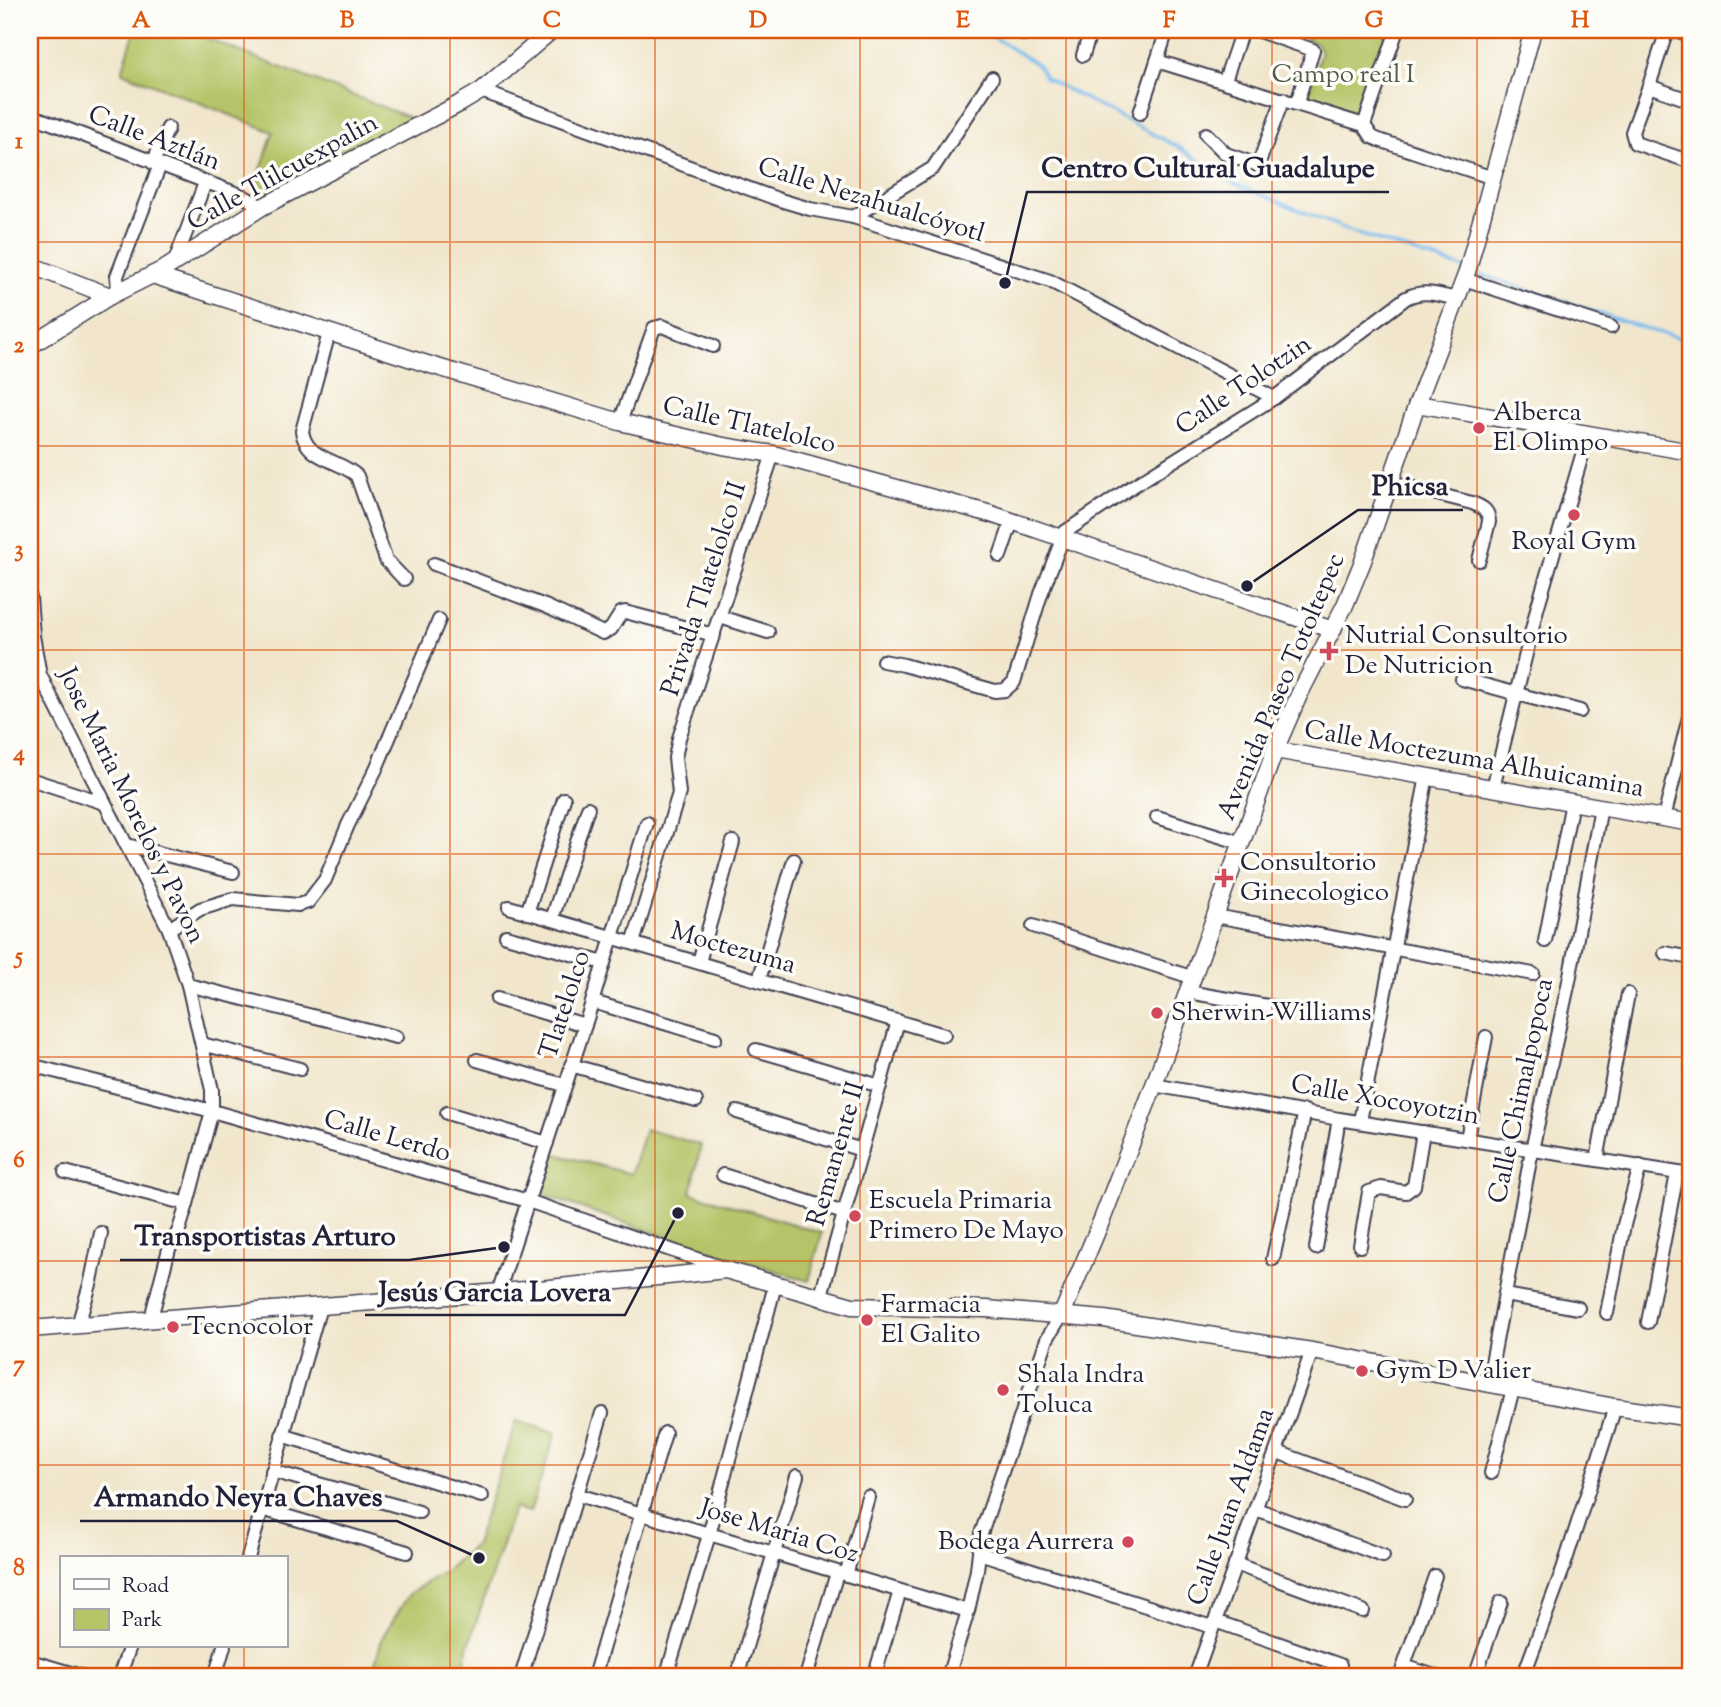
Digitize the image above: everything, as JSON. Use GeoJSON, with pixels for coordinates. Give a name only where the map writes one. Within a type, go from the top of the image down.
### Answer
{"type":"FeatureCollection","features":[{"type":"Feature","properties":{"kind":"main road","name":"Calle Tlilcuexpalin"},"geometry":{"type":"LineString","coordinates":[[30,346],[262,207],[481,91],[552,30]]}},
{"type":"Feature","properties":{"kind":"main road","name":"Avenida Paseo Totoltepec"},"geometry":{"type":"LineString","coordinates":[[1062,1314],[1154,1085],[1276,750],[1299,695],[1333,630],[1363,561],[1466,273],[1533,30]]}},
{"type":"Feature","properties":{"kind":"main road"},"geometry":{"type":"LineString","coordinates":[[30,265],[114,294]]}},
{"type":"Feature","properties":{"kind":"main road","name":"Calle Tlatelolco"},"geometry":{"type":"LineString","coordinates":[[152,275],[328,333],[620,422],[713,444],[773,454],[1062,536],[1333,630]]}},
{"type":"Feature","properties":{"kind":"main road"},"geometry":{"type":"LineString","coordinates":[[1417,404],[1691,452]]}},
{"type":"Feature","properties":{"kind":"main road","name":"Calle Moctezuma Alhuicamina"},"geometry":{"type":"LineString","coordinates":[[1276,750],[1691,823]]}},
{"type":"Feature","properties":{"kind":"main road"},"geometry":{"type":"LineString","coordinates":[[30,1329],[498,1293],[726,1270],[852,1306],[986,1309],[1062,1314],[1312,1351],[1513,1389],[1691,1418]]}},
{"type":"Feature","properties":{"kind":"street"},"geometry":{"type":"LineString","coordinates":[[1083,55],[1091,30]]}},
{"type":"Feature","properties":{"kind":"street"},"geometry":{"type":"LineString","coordinates":[[1140,113],[1167,30]]}},
{"type":"Feature","properties":{"kind":"street"},"geometry":{"type":"LineString","coordinates":[[1225,80],[1242,30]]}},
{"type":"Feature","properties":{"kind":"street"},"geometry":{"type":"LineString","coordinates":[[1256,30],[1313,50],[1297,103]]}},
{"type":"Feature","properties":{"kind":"street"},"geometry":{"type":"LineString","coordinates":[[1364,125],[1397,30]]}},
{"type":"Feature","properties":{"kind":"street"},"geometry":{"type":"LineString","coordinates":[[1667,30],[1651,87],[1632,132],[1635,143],[1691,162]]}},
{"type":"Feature","properties":{"kind":"street"},"geometry":{"type":"LineString","coordinates":[[1675,30],[1691,35]]}},
{"type":"Feature","properties":{"kind":"street"},"geometry":{"type":"LineString","coordinates":[[1157,61],[1364,125],[1372,136],[1379,140],[1493,178]]}},
{"type":"Feature","properties":{"kind":"street"},"geometry":{"type":"LineString","coordinates":[[853,217],[933,168],[992,78]]}},
{"type":"Feature","properties":{"kind":"street"},"geometry":{"type":"LineString","coordinates":[[1651,87],[1691,101]]}},
{"type":"Feature","properties":{"kind":"street","name":"Calle Nezahualcóyotl"},"geometry":{"type":"LineString","coordinates":[[481,91],[780,200],[853,217],[1050,281],[1274,398]]}},
{"type":"Feature","properties":{"kind":"street"},"geometry":{"type":"LineString","coordinates":[[1206,134],[1226,154],[1258,165],[1283,99]]}},
{"type":"Feature","properties":{"kind":"street","name":"Calle Aztlán"},"geometry":{"type":"LineString","coordinates":[[30,115],[243,196],[262,207]]}},
{"type":"Feature","properties":{"kind":"street"},"geometry":{"type":"LineString","coordinates":[[114,294],[117,276],[167,128]]}},
{"type":"Feature","properties":{"kind":"street"},"geometry":{"type":"LineString","coordinates":[[175,261],[205,183]]}},
{"type":"Feature","properties":{"kind":"street"},"geometry":{"type":"LineString","coordinates":[[1466,273],[1611,327]]}},
{"type":"Feature","properties":{"kind":"street","name":"Calle Tolotzin"},"geometry":{"type":"LineString","coordinates":[[1062,536],[1068,529],[1133,486],[1274,398],[1406,298],[1426,292],[1457,299]]}},
{"type":"Feature","properties":{"kind":"street"},"geometry":{"type":"LineString","coordinates":[[620,422],[654,328],[662,326],[713,346]]}},
{"type":"Feature","properties":{"kind":"street"},"geometry":{"type":"LineString","coordinates":[[328,333],[302,431],[303,439],[315,454],[351,470],[357,476],[386,559],[404,579]]}},
{"type":"Feature","properties":{"kind":"street"},"geometry":{"type":"LineString","coordinates":[[1493,788],[1560,525],[1588,435]]}},
{"type":"Feature","properties":{"kind":"street","name":"Privada Tlatelolco II"},"geometry":{"type":"LineString","coordinates":[[633,943],[678,793],[675,758],[679,738],[773,454]]}},
{"type":"Feature","properties":{"kind":"street"},"geometry":{"type":"LineString","coordinates":[[1390,482],[1483,507],[1489,515],[1489,522],[1479,560]]}},
{"type":"Feature","properties":{"kind":"street"},"geometry":{"type":"LineString","coordinates":[[1000,556],[1012,521]]}},
{"type":"Feature","properties":{"kind":"street"},"geometry":{"type":"LineString","coordinates":[[883,661],[904,664],[984,689],[995,691],[1010,687],[1014,682],[1062,536]]}},
{"type":"Feature","properties":{"kind":"street"},"geometry":{"type":"LineString","coordinates":[[434,564],[545,606],[604,633],[611,629],[621,613],[625,612],[714,635]]}},
{"type":"Feature","properties":{"kind":"street","name":"Jose Maria Morelos y Pavon"},"geometry":{"type":"LineString","coordinates":[[30,597],[40,675],[169,929],[188,985],[212,1090],[212,1111],[187,1204],[179,1230],[169,1249],[151,1318]]}},
{"type":"Feature","properties":{"kind":"street"},"geometry":{"type":"LineString","coordinates":[[720,617],[768,632]]}},
{"type":"Feature","properties":{"kind":"street"},"geometry":{"type":"LineString","coordinates":[[169,929],[215,903],[233,899],[298,905],[308,902],[316,894],[376,769],[439,620]]}},
{"type":"Feature","properties":{"kind":"street"},"geometry":{"type":"LineString","coordinates":[[1462,679],[1580,711]]}},
{"type":"Feature","properties":{"kind":"street"},"geometry":{"type":"LineString","coordinates":[[1664,818],[1691,709]]}},
{"type":"Feature","properties":{"kind":"street"},"geometry":{"type":"LineString","coordinates":[[1360,1121],[1427,776]]}},
{"type":"Feature","properties":{"kind":"street"},"geometry":{"type":"LineString","coordinates":[[30,779],[104,803]]}},
{"type":"Feature","properties":{"kind":"street"},"geometry":{"type":"LineString","coordinates":[[527,912],[564,799]]}},
{"type":"Feature","properties":{"kind":"street"},"geometry":{"type":"LineString","coordinates":[[1545,941],[1572,802]]}},
{"type":"Feature","properties":{"kind":"street","name":"Calle Chimalpopoca"},"geometry":{"type":"LineString","coordinates":[[1488,1384],[1601,807]]}},
{"type":"Feature","properties":{"kind":"street"},"geometry":{"type":"LineString","coordinates":[[552,919],[588,808]]}},
{"type":"Feature","properties":{"kind":"street"},"geometry":{"type":"LineString","coordinates":[[1157,817],[1242,843]]}},
{"type":"Feature","properties":{"kind":"street","name":"Tlatelolco"},"geometry":{"type":"LineString","coordinates":[[498,1293],[593,1002],[647,823]]}},
{"type":"Feature","properties":{"kind":"street"},"geometry":{"type":"LineString","coordinates":[[699,962],[733,842]]}},
{"type":"Feature","properties":{"kind":"street"},"geometry":{"type":"LineString","coordinates":[[127,845],[233,872]]}},
{"type":"Feature","properties":{"kind":"street"},"geometry":{"type":"LineString","coordinates":[[759,979],[794,860]]}},
{"type":"Feature","properties":{"kind":"street","name":"Moctezuma"},"geometry":{"type":"LineString","coordinates":[[509,907],[944,1035]]}},
{"type":"Feature","properties":{"kind":"street"},"geometry":{"type":"LineString","coordinates":[[1216,916],[1534,974]]}},
{"type":"Feature","properties":{"kind":"street"},"geometry":{"type":"LineString","coordinates":[[1033,926],[1191,985],[1280,1008]]}},
{"type":"Feature","properties":{"kind":"street"},"geometry":{"type":"LineString","coordinates":[[506,936],[604,963]]}},
{"type":"Feature","properties":{"kind":"street"},"geometry":{"type":"LineString","coordinates":[[1665,953],[1691,958]]}},
{"type":"Feature","properties":{"kind":"street"},"geometry":{"type":"LineString","coordinates":[[188,985],[396,1037]]}},
{"type":"Feature","properties":{"kind":"street"},"geometry":{"type":"LineString","coordinates":[[1597,1160],[1628,994]]}},
{"type":"Feature","properties":{"kind":"street"},"geometry":{"type":"LineString","coordinates":[[497,999],[585,1025]]}},
{"type":"Feature","properties":{"kind":"street"},"geometry":{"type":"LineString","coordinates":[[593,1002],[715,1038]]}},
{"type":"Feature","properties":{"kind":"street","name":"Remanente II"},"geometry":{"type":"LineString","coordinates":[[820,1298],[898,1021]]}},
{"type":"Feature","properties":{"kind":"street"},"geometry":{"type":"LineString","coordinates":[[1467,1139],[1486,1037]]}},
{"type":"Feature","properties":{"kind":"street"},"geometry":{"type":"LineString","coordinates":[[202,1044],[300,1069]]}},
{"type":"Feature","properties":{"kind":"street"},"geometry":{"type":"LineString","coordinates":[[756,1050],[880,1086]]}},
{"type":"Feature","properties":{"kind":"street"},"geometry":{"type":"LineString","coordinates":[[477,1060],[564,1085]]}},
{"type":"Feature","properties":{"kind":"street","name":"Calle Lerdo"},"geometry":{"type":"LineString","coordinates":[[30,1065],[212,1111],[528,1200],[726,1270]]}},
{"type":"Feature","properties":{"kind":"street"},"geometry":{"type":"LineString","coordinates":[[571,1065],[696,1101]]}},
{"type":"Feature","properties":{"kind":"street","name":"Calle Xocoyotzin"},"geometry":{"type":"LineString","coordinates":[[1154,1085],[1339,1119],[1691,1175]]}},
{"type":"Feature","properties":{"kind":"street"},"geometry":{"type":"LineString","coordinates":[[1273,1259],[1305,1111]]}},
{"type":"Feature","properties":{"kind":"street"},"geometry":{"type":"LineString","coordinates":[[737,1112],[862,1150]]}},
{"type":"Feature","properties":{"kind":"street"},"geometry":{"type":"LineString","coordinates":[[447,1113],[547,1143]]}},
{"type":"Feature","properties":{"kind":"street"},"geometry":{"type":"LineString","coordinates":[[1316,1248],[1339,1119]]}},
{"type":"Feature","properties":{"kind":"street"},"geometry":{"type":"LineString","coordinates":[[1360,1246],[1370,1192],[1381,1188],[1406,1192],[1414,1186],[1423,1132]]}},
{"type":"Feature","properties":{"kind":"street"},"geometry":{"type":"LineString","coordinates":[[1607,1313],[1623,1225],[1640,1166]]}},
{"type":"Feature","properties":{"kind":"street"},"geometry":{"type":"LineString","coordinates":[[65,1172],[187,1204]]}},
{"type":"Feature","properties":{"kind":"street"},"geometry":{"type":"LineString","coordinates":[[1648,1322],[1677,1174]]}},
{"type":"Feature","properties":{"kind":"street"},"geometry":{"type":"LineString","coordinates":[[723,1175],[844,1213]]}},
{"type":"Feature","properties":{"kind":"street"},"geometry":{"type":"LineString","coordinates":[[78,1325],[101,1234]]}},
{"type":"Feature","properties":{"kind":"street"},"geometry":{"type":"LineString","coordinates":[[666,1677],[709,1535],[775,1285]]}},
{"type":"Feature","properties":{"kind":"street"},"geometry":{"type":"LineString","coordinates":[[1505,1295],[1578,1308]]}},
{"type":"Feature","properties":{"kind":"street"},"geometry":{"type":"LineString","coordinates":[[249,1556],[320,1307]]}},
{"type":"Feature","properties":{"kind":"street"},"geometry":{"type":"LineString","coordinates":[[948,1677],[968,1611],[981,1534],[1047,1339],[1062,1314]]}},
{"type":"Feature","properties":{"kind":"street","name":"Calle Juan Aldama"},"geometry":{"type":"LineString","coordinates":[[1195,1677],[1312,1351]]}},
{"type":"Feature","properties":{"kind":"street"},"geometry":{"type":"LineString","coordinates":[[1490,1473],[1513,1389]]}},
{"type":"Feature","properties":{"kind":"street"},"geometry":{"type":"LineString","coordinates":[[1523,1677],[1563,1569],[1615,1407]]}},
{"type":"Feature","properties":{"kind":"street"},"geometry":{"type":"LineString","coordinates":[[521,1677],[603,1413]]}},
{"type":"Feature","properties":{"kind":"street"},"geometry":{"type":"LineString","coordinates":[[594,1677],[665,1433]]}},
{"type":"Feature","properties":{"kind":"street"},"geometry":{"type":"LineString","coordinates":[[282,1435],[482,1496]]}},
{"type":"Feature","properties":{"kind":"street"},"geometry":{"type":"LineString","coordinates":[[1277,1452],[1405,1499]]}},
{"type":"Feature","properties":{"kind":"street"},"geometry":{"type":"LineString","coordinates":[[272,1471],[419,1512]]}},
{"type":"Feature","properties":{"kind":"street"},"geometry":{"type":"LineString","coordinates":[[737,1677],[797,1476]]}},
{"type":"Feature","properties":{"kind":"street","name":"Jose Maria Coz"},"geometry":{"type":"LineString","coordinates":[[578,1495],[968,1611]]}},
{"type":"Feature","properties":{"kind":"street"},"geometry":{"type":"LineString","coordinates":[[806,1677],[868,1497]]}},
{"type":"Feature","properties":{"kind":"street"},"geometry":{"type":"LineString","coordinates":[[262,1509],[407,1552]]}},
{"type":"Feature","properties":{"kind":"street"},"geometry":{"type":"LineString","coordinates":[[1256,1509],[1384,1556]]}},
{"type":"Feature","properties":{"kind":"street"},"geometry":{"type":"LineString","coordinates":[[979,1553],[1340,1665]]}},
{"type":"Feature","properties":{"kind":"street"},"geometry":{"type":"LineString","coordinates":[[1236,1564],[1363,1611]]}},
{"type":"Feature","properties":{"kind":"street"},"geometry":{"type":"LineString","coordinates":[[1435,1576],[1402,1672],[1438,1677]]}},
{"type":"Feature","properties":{"kind":"street"},"geometry":{"type":"LineString","coordinates":[[874,1677],[900,1591]]}},
{"type":"Feature","properties":{"kind":"street"},"geometry":{"type":"LineString","coordinates":[[1475,1677],[1501,1602]]}},
{"type":"Feature","properties":{"kind":"street"},"geometry":{"type":"LineString","coordinates":[[119,1677],[129,1648]]}},
{"type":"Feature","properties":{"kind":"street"},"geometry":{"type":"LineString","coordinates":[[215,1677],[223,1648]]}},
{"type":"Feature","properties":{"kind":"street"},"geometry":{"type":"LineString","coordinates":[[30,1661],[84,1677]]}},
{"type":"Feature","properties":{"kind":"green space"},"geometry":{"type":"Polygon","coordinates":[[[135,30],[185,30],[413,119],[271,195],[255,189],[273,132],[122,72],[135,30]]]}},
{"type":"Feature","properties":{"kind":"green space","name":"Campo real I"},"geometry":{"type":"Polygon","coordinates":[[[1309,30],[1388,30],[1359,114],[1307,97],[1321,52],[1317,44],[1306,39],[1309,30]]]}},
{"type":"Feature","properties":{"kind":"green space"},"geometry":{"type":"Polygon","coordinates":[[[645,1129],[701,1145],[691,1193],[822,1233],[809,1281],[672,1239],[541,1194],[552,1153],[631,1174],[645,1129]]]}},
{"type":"Feature","properties":{"kind":"green space"},"geometry":{"type":"Polygon","coordinates":[[[516,1421],[556,1433],[530,1512],[514,1508],[470,1641],[461,1677],[371,1677],[383,1636],[410,1593],[445,1571],[475,1545],[516,1421]]]}},
{"type":"Feature","properties":{"kind":"waterway"},"geometry":{"type":"LineString","coordinates":[[982,30],[1038,65],[1045,78],[1178,147],[1233,183],[1358,234],[1463,268]]}},
{"type":"Feature","properties":{"kind":"waterway"},"geometry":{"type":"LineString","coordinates":[[1473,272],[1691,341]]}},
{"type":"Feature","properties":{"kind":"place","name":"Centro Cultural Guadalupe"},"geometry":{"type":"Point","coordinates":[1005,283]}},
{"type":"Feature","properties":{"kind":"place","name":"Alberca El Olimpo"},"geometry":{"type":"Point","coordinates":[1479,428]}},
{"type":"Feature","properties":{"kind":"place","name":"Royal Gym"},"geometry":{"type":"Point","coordinates":[1574,515]}},
{"type":"Feature","properties":{"kind":"place","name":"Phicsa"},"geometry":{"type":"Point","coordinates":[1247,586]}},
{"type":"Feature","properties":{"kind":"place","name":"Nutrial Consultorio De Nutricion"},"geometry":{"type":"Point","coordinates":[1329,651]}},
{"type":"Feature","properties":{"kind":"place","name":"Consultorio Ginecologico"},"geometry":{"type":"Point","coordinates":[1224,878]}},
{"type":"Feature","properties":{"kind":"place","name":"Sherwin-Williams"},"geometry":{"type":"Point","coordinates":[1157,1013]}},
{"type":"Feature","properties":{"kind":"place","name":"Jesús Garcia Lovera"},"geometry":{"type":"Point","coordinates":[678,1213]}},
{"type":"Feature","properties":{"kind":"place","name":"Escuela Primaria Primero De Mayo"},"geometry":{"type":"Point","coordinates":[855,1216]}},
{"type":"Feature","properties":{"kind":"place","name":"Transportistas Arturo"},"geometry":{"type":"Point","coordinates":[504,1247]}},
{"type":"Feature","properties":{"kind":"place","name":"Farmacia El Galito"},"geometry":{"type":"Point","coordinates":[867,1320]}},
{"type":"Feature","properties":{"kind":"place","name":"Tecnocolor"},"geometry":{"type":"Point","coordinates":[173,1327]}},
{"type":"Feature","properties":{"kind":"place","name":"Gym D Valier"},"geometry":{"type":"Point","coordinates":[1362,1371]}},
{"type":"Feature","properties":{"kind":"place","name":"Shala Indra Toluca"},"geometry":{"type":"Point","coordinates":[1003,1390]}},
{"type":"Feature","properties":{"kind":"place","name":"Bodega Aurrera"},"geometry":{"type":"Point","coordinates":[1128,1542]}},
{"type":"Feature","properties":{"kind":"place","name":"Armando Neyra Chaves"},"geometry":{"type":"Point","coordinates":[479,1558]}}]}
